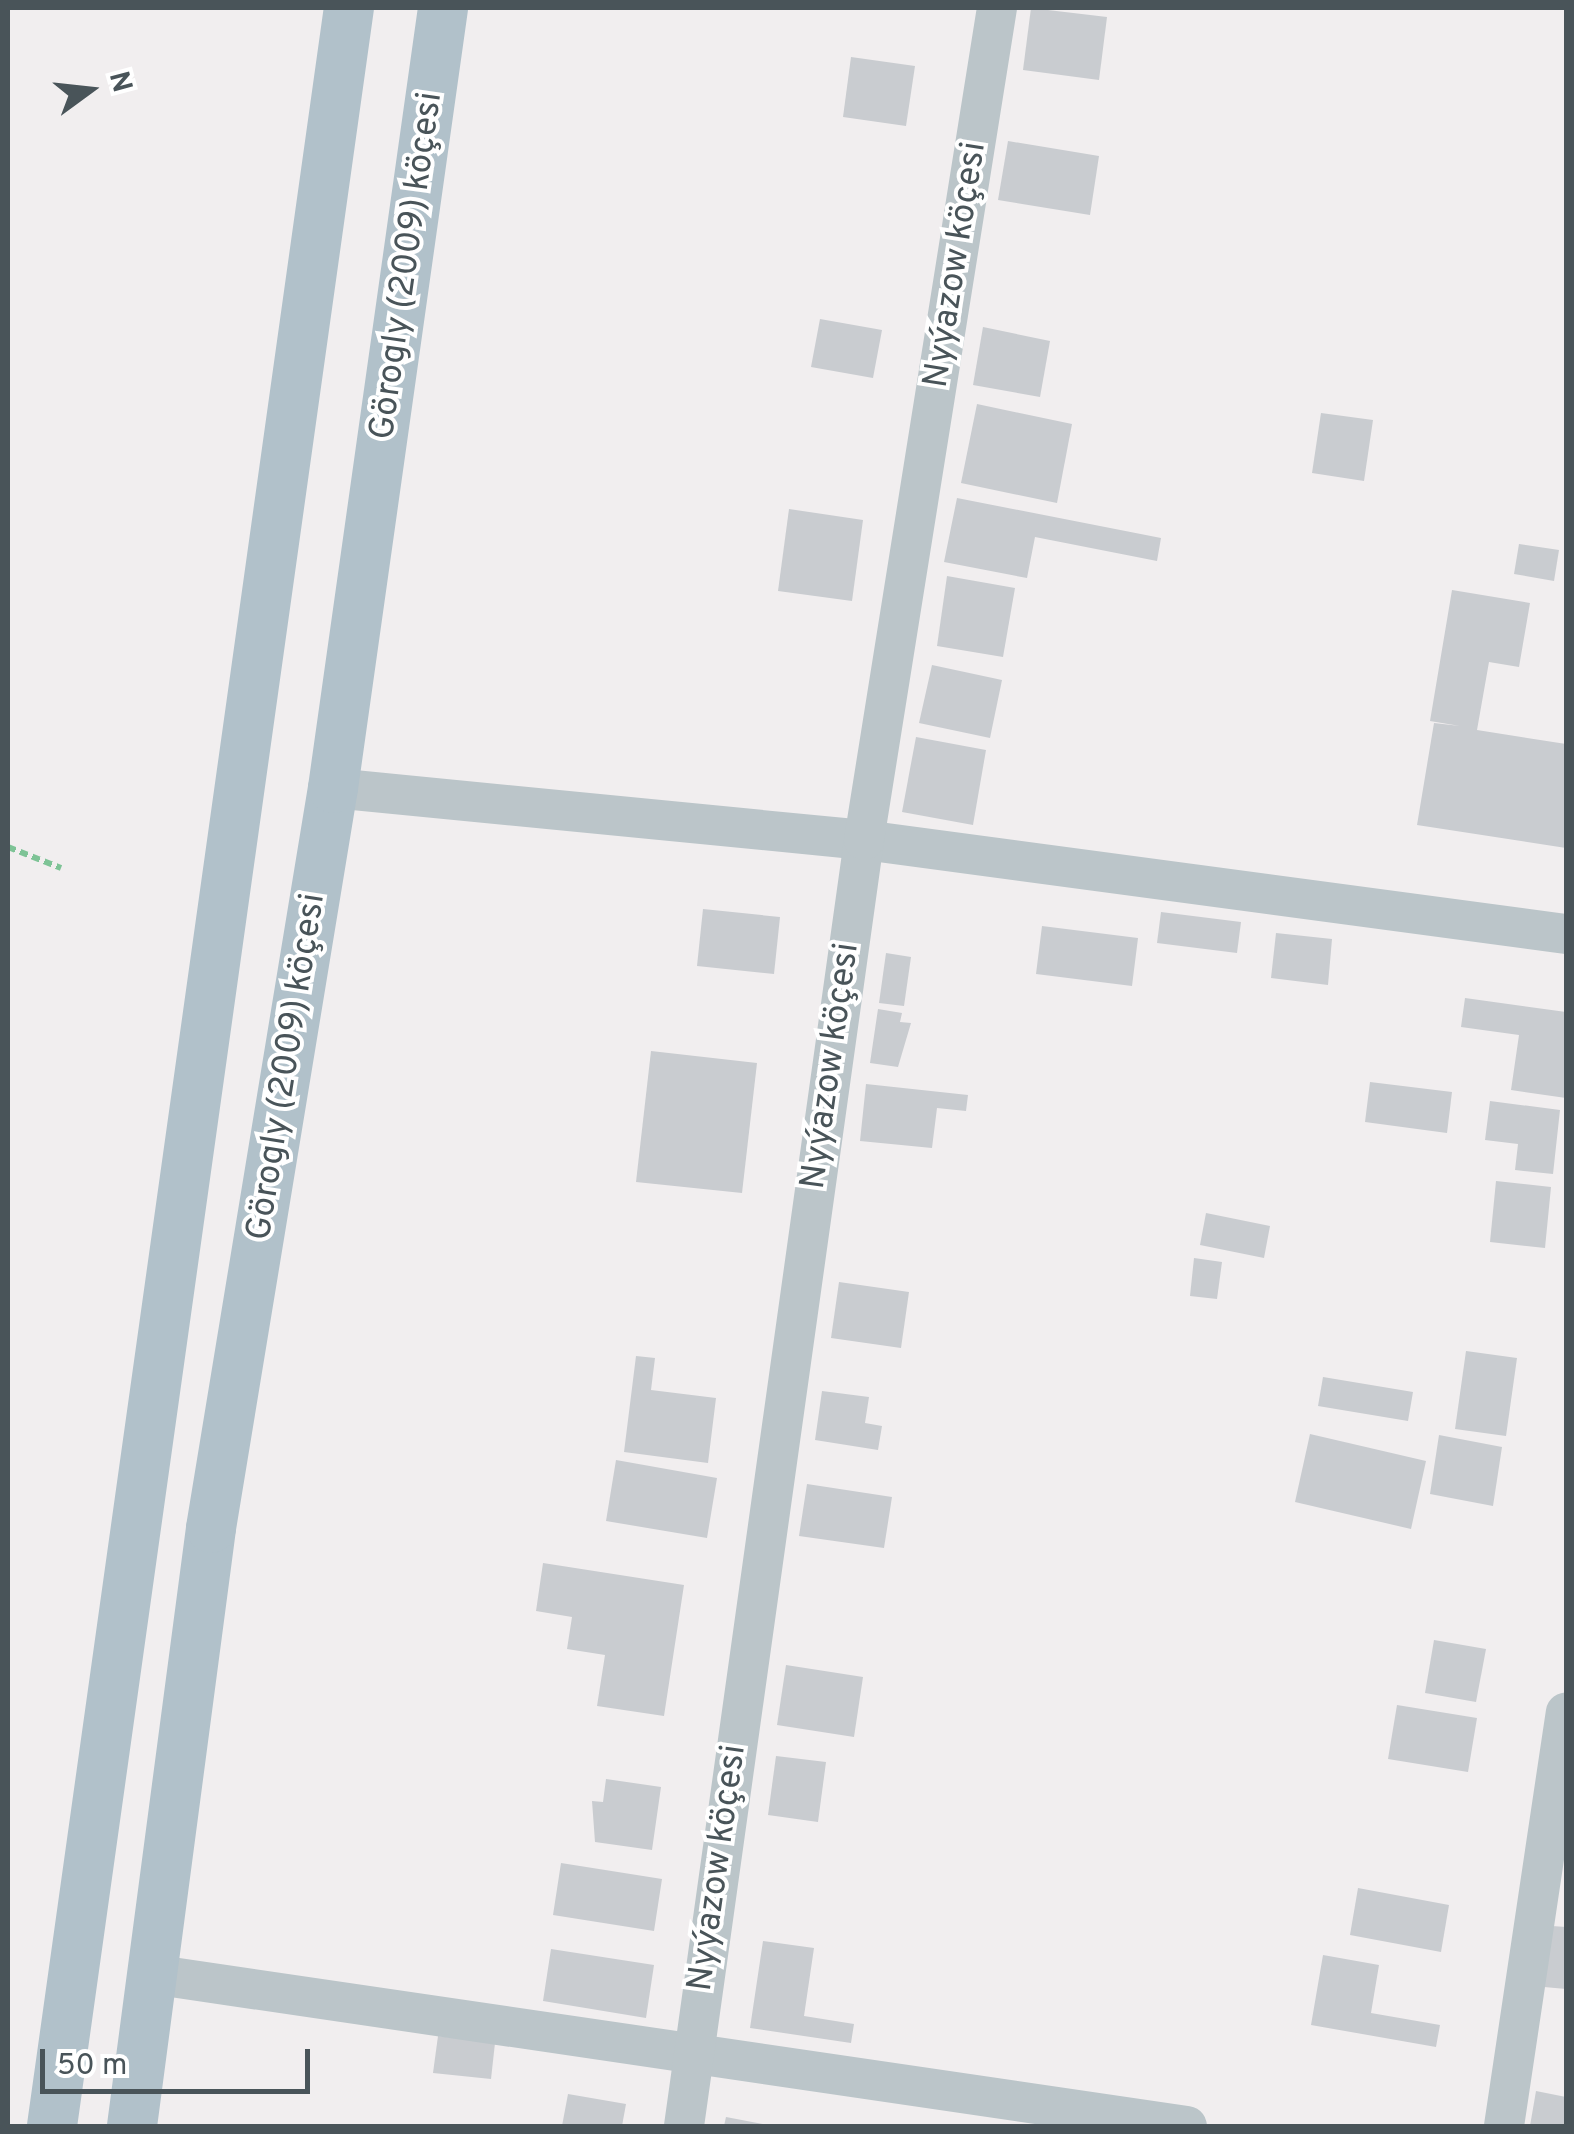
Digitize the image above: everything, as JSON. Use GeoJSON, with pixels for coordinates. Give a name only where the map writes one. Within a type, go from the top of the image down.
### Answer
{"type":"FeatureCollection","features":[{"type":"Feature","properties":{"kind":"main road"},"geometry":{"type":"LineString","coordinates":[[52,2126],[349,8]]}},
{"type":"Feature","properties":{"kind":"main road","name":"Görogly (2009) köçesi"},"geometry":{"type":"LineString","coordinates":[[132,2126],[211,1528],[334,788],[444,8]]}},
{"type":"Feature","properties":{"kind":"street","name":"Nyýazow köçesi"},"geometry":{"type":"LineString","coordinates":[[684,2126],[864,840],[997,8]]}},
{"type":"Feature","properties":{"kind":"street"},"geometry":{"type":"LineString","coordinates":[[334,788],[864,840],[1566,934]]}},
{"type":"Feature","properties":{"kind":"street"},"geometry":{"type":"LineString","coordinates":[[1504,2126],[1566,1713]]}},
{"type":"Feature","properties":{"kind":"street"},"geometry":{"type":"LineString","coordinates":[[150,1974],[1187,2126]]}},
{"type":"Feature","properties":{"kind":"path"},"geometry":{"type":"LineString","coordinates":[[8,847],[61,868]]}},
{"type":"Feature","properties":{"kind":"building"},"geometry":{"type":"Polygon","coordinates":[[[1031,8],[1107,17],[1099,80],[1023,70],[1031,8]]]}},
{"type":"Feature","properties":{"kind":"building"},"geometry":{"type":"Polygon","coordinates":[[[851,57],[915,66],[906,126],[843,117],[851,57]]]}},
{"type":"Feature","properties":{"kind":"building"},"geometry":{"type":"Polygon","coordinates":[[[1008,141],[1099,156],[1090,215],[998,200],[1008,141]]]}},
{"type":"Feature","properties":{"kind":"building"},"geometry":{"type":"Polygon","coordinates":[[[820,319],[882,330],[873,378],[811,367],[820,319]]]}},
{"type":"Feature","properties":{"kind":"building"},"geometry":{"type":"Polygon","coordinates":[[[983,327],[1050,341],[1040,397],[973,385],[983,327]]]}},
{"type":"Feature","properties":{"kind":"building"},"geometry":{"type":"Polygon","coordinates":[[[977,404],[1072,424],[1057,503],[961,483],[977,404]]]}},
{"type":"Feature","properties":{"kind":"building"},"geometry":{"type":"Polygon","coordinates":[[[1321,413],[1373,420],[1364,481],[1312,473],[1321,413]]]}},
{"type":"Feature","properties":{"kind":"building"},"geometry":{"type":"Polygon","coordinates":[[[957,498],[1161,538],[1157,561],[1035,537],[1027,578],[944,562],[957,498]]]}},
{"type":"Feature","properties":{"kind":"building"},"geometry":{"type":"Polygon","coordinates":[[[789,509],[863,520],[852,601],[778,591],[789,509]]]}},
{"type":"Feature","properties":{"kind":"building"},"geometry":{"type":"Polygon","coordinates":[[[1519,544],[1559,550],[1554,581],[1514,574],[1519,544]]]}},
{"type":"Feature","properties":{"kind":"building"},"geometry":{"type":"Polygon","coordinates":[[[947,576],[1015,588],[1003,657],[937,646],[947,576]]]}},
{"type":"Feature","properties":{"kind":"building"},"geometry":{"type":"Polygon","coordinates":[[[1452,590],[1530,603],[1519,667],[1489,662],[1477,730],[1566,744],[1566,848],[1417,825],[1434,723],[1460,726],[1430,721],[1452,590]]]}},
{"type":"Feature","properties":{"kind":"building"},"geometry":{"type":"Polygon","coordinates":[[[932,665],[1002,680],[990,738],[919,723],[932,665]]]}},
{"type":"Feature","properties":{"kind":"building"},"geometry":{"type":"Polygon","coordinates":[[[916,737],[986,750],[973,825],[902,812],[916,737]]]}},
{"type":"Feature","properties":{"kind":"building"},"geometry":{"type":"Polygon","coordinates":[[[703,909],[780,917],[774,974],[697,966],[703,909]]]}},
{"type":"Feature","properties":{"kind":"building"},"geometry":{"type":"Polygon","coordinates":[[[1161,912],[1241,922],[1237,953],[1157,943],[1161,912]]]}},
{"type":"Feature","properties":{"kind":"building"},"geometry":{"type":"Polygon","coordinates":[[[1042,926],[1138,938],[1132,986],[1036,974],[1042,926]]]}},
{"type":"Feature","properties":{"kind":"building"},"geometry":{"type":"Polygon","coordinates":[[[1276,933],[1332,939],[1328,985],[1271,978],[1276,933]]]}},
{"type":"Feature","properties":{"kind":"building"},"geometry":{"type":"Polygon","coordinates":[[[886,953],[911,957],[904,1006],[879,1003],[886,953]]]}},
{"type":"Feature","properties":{"kind":"building"},"geometry":{"type":"Polygon","coordinates":[[[1465,998],[1566,1012],[1566,1098],[1511,1090],[1519,1035],[1461,1027],[1465,998]]]}},
{"type":"Feature","properties":{"kind":"building"},"geometry":{"type":"Polygon","coordinates":[[[878,1009],[902,1013],[900,1022],[911,1023],[898,1067],[870,1063],[878,1009]]]}},
{"type":"Feature","properties":{"kind":"building"},"geometry":{"type":"Polygon","coordinates":[[[651,1051],[757,1063],[742,1193],[636,1182],[651,1051]]]}},
{"type":"Feature","properties":{"kind":"building"},"geometry":{"type":"Polygon","coordinates":[[[1370,1082],[1452,1092],[1447,1133],[1365,1122],[1370,1082]]]}},
{"type":"Feature","properties":{"kind":"building"},"geometry":{"type":"Polygon","coordinates":[[[866,1084],[968,1095],[966,1111],[937,1108],[932,1148],[860,1141],[866,1084]]]}},
{"type":"Feature","properties":{"kind":"building"},"geometry":{"type":"Polygon","coordinates":[[[1490,1101],[1560,1110],[1553,1174],[1515,1170],[1518,1144],[1485,1140],[1490,1101]]]}},
{"type":"Feature","properties":{"kind":"building"},"geometry":{"type":"Polygon","coordinates":[[[1496,1181],[1551,1187],[1545,1248],[1490,1242],[1496,1181]]]}},
{"type":"Feature","properties":{"kind":"building"},"geometry":{"type":"Polygon","coordinates":[[[1206,1213],[1270,1226],[1264,1258],[1200,1245],[1206,1213]]]}},
{"type":"Feature","properties":{"kind":"building"},"geometry":{"type":"Polygon","coordinates":[[[1194,1258],[1222,1262],[1217,1299],[1190,1296],[1194,1258]]]}},
{"type":"Feature","properties":{"kind":"building"},"geometry":{"type":"Polygon","coordinates":[[[839,1282],[909,1292],[901,1348],[831,1338],[839,1282]]]}},
{"type":"Feature","properties":{"kind":"building"},"geometry":{"type":"Polygon","coordinates":[[[1466,1351],[1517,1358],[1506,1436],[1455,1429],[1466,1351]]]}},
{"type":"Feature","properties":{"kind":"building"},"geometry":{"type":"Polygon","coordinates":[[[636,1356],[655,1358],[651,1390],[716,1398],[708,1463],[624,1452],[636,1356]]]}},
{"type":"Feature","properties":{"kind":"building"},"geometry":{"type":"Polygon","coordinates":[[[1323,1377],[1413,1392],[1408,1421],[1318,1406],[1323,1377]]]}},
{"type":"Feature","properties":{"kind":"building"},"geometry":{"type":"Polygon","coordinates":[[[822,1391],[869,1397],[865,1423],[882,1426],[878,1450],[815,1440],[822,1391]]]}},
{"type":"Feature","properties":{"kind":"building"},"geometry":{"type":"Polygon","coordinates":[[[1310,1434],[1426,1461],[1411,1529],[1295,1502],[1310,1434]]]}},
{"type":"Feature","properties":{"kind":"building"},"geometry":{"type":"Polygon","coordinates":[[[1439,1435],[1502,1447],[1493,1506],[1430,1494],[1439,1435]]]}},
{"type":"Feature","properties":{"kind":"building"},"geometry":{"type":"Polygon","coordinates":[[[616,1460],[717,1478],[707,1538],[606,1521],[616,1460]]]}},
{"type":"Feature","properties":{"kind":"building"},"geometry":{"type":"Polygon","coordinates":[[[807,1484],[892,1497],[884,1548],[799,1536],[807,1484]]]}},
{"type":"Feature","properties":{"kind":"building"},"geometry":{"type":"Polygon","coordinates":[[[543,1563],[684,1585],[664,1716],[597,1706],[605,1655],[567,1649],[572,1617],[536,1611],[543,1563]]]}},
{"type":"Feature","properties":{"kind":"building"},"geometry":{"type":"Polygon","coordinates":[[[1434,1640],[1486,1649],[1476,1702],[1425,1693],[1434,1640]]]}},
{"type":"Feature","properties":{"kind":"building"},"geometry":{"type":"Polygon","coordinates":[[[786,1665],[863,1677],[854,1737],[777,1725],[786,1665]]]}},
{"type":"Feature","properties":{"kind":"building"},"geometry":{"type":"Polygon","coordinates":[[[1397,1705],[1477,1718],[1468,1772],[1388,1759],[1397,1705]]]}},
{"type":"Feature","properties":{"kind":"building"},"geometry":{"type":"Polygon","coordinates":[[[776,1756],[826,1762],[818,1822],[768,1815],[776,1756]]]}},
{"type":"Feature","properties":{"kind":"building"},"geometry":{"type":"Polygon","coordinates":[[[606,1779],[661,1787],[652,1850],[595,1842],[592,1801],[603,1802],[606,1779]]]}},
{"type":"Feature","properties":{"kind":"building"},"geometry":{"type":"Polygon","coordinates":[[[561,1863],[662,1879],[654,1931],[553,1915],[561,1863]]]}},
{"type":"Feature","properties":{"kind":"building"},"geometry":{"type":"Polygon","coordinates":[[[1358,1888],[1449,1905],[1441,1952],[1350,1935],[1358,1888]]]}},
{"type":"Feature","properties":{"kind":"building"},"geometry":{"type":"Polygon","coordinates":[[[1552,1926],[1566,1927],[1566,1989],[1544,1987],[1552,1926]]]}},
{"type":"Feature","properties":{"kind":"building"},"geometry":{"type":"Polygon","coordinates":[[[763,1941],[814,1948],[804,2016],[854,2024],[851,2043],[750,2028],[763,1941]]]}},
{"type":"Feature","properties":{"kind":"building"},"geometry":{"type":"Polygon","coordinates":[[[551,1949],[654,1965],[646,2018],[543,2001],[551,1949]]]}},
{"type":"Feature","properties":{"kind":"building"},"geometry":{"type":"Polygon","coordinates":[[[1323,1955],[1379,1965],[1371,2013],[1440,2025],[1436,2047],[1311,2025],[1323,1955]]]}},
{"type":"Feature","properties":{"kind":"building"},"geometry":{"type":"Polygon","coordinates":[[[438,2036],[495,2043],[491,2079],[433,2073],[438,2036]]]}},
{"type":"Feature","properties":{"kind":"building"},"geometry":{"type":"Polygon","coordinates":[[[1536,2091],[1566,2097],[1566,2126],[1530,2126],[1536,2091]]]}},
{"type":"Feature","properties":{"kind":"building"},"geometry":{"type":"Polygon","coordinates":[[[568,2094],[626,2104],[622,2126],[562,2126],[568,2094]]]}},
{"type":"Feature","properties":{"kind":"building"},"geometry":{"type":"Polygon","coordinates":[[[726,2117],[768,2125],[768,2126],[724,2126],[726,2117]]]}}]}
